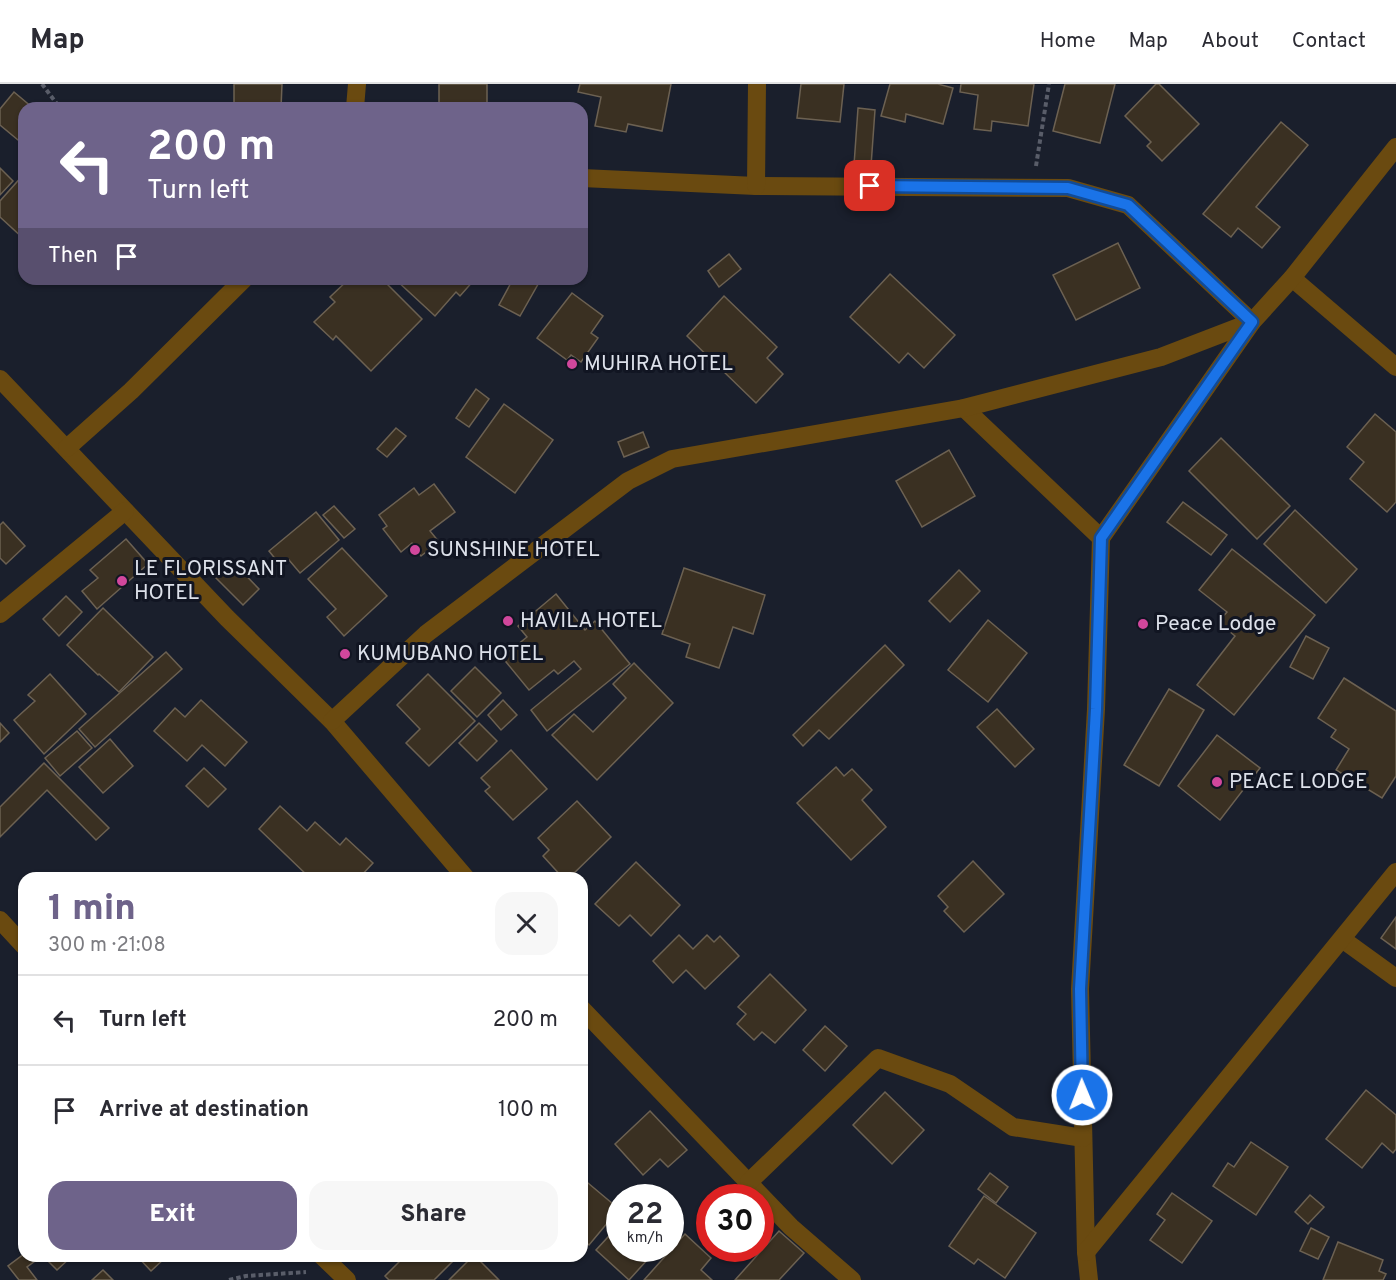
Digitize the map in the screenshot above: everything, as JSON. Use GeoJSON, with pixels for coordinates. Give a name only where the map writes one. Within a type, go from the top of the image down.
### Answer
{"type":"FeatureCollection","features":[{"type":"Feature","properties":{"kind":"street"},"geometry":{"type":"LineString","coordinates":[[356,102],[357,84]]}},
{"type":"Feature","properties":{"kind":"street"},"geometry":{"type":"LineString","coordinates":[[756,186],[757,84]]}},
{"type":"Feature","properties":{"kind":"street"},"geometry":{"type":"LineString","coordinates":[[1089,1280],[1086,1252],[1080,989],[1096,709],[1101,538],[1252,322],[1292,278],[1396,147]]}},
{"type":"Feature","properties":{"kind":"street"},"geometry":{"type":"LineString","coordinates":[[588,178],[756,186],[1068,188],[1128,205],[1252,322]]}},
{"type":"Feature","properties":{"kind":"street"},"geometry":{"type":"LineString","coordinates":[[1292,278],[1396,367]]}},
{"type":"Feature","properties":{"kind":"street"},"geometry":{"type":"LineString","coordinates":[[67,448],[131,391],[238,285]]}},
{"type":"Feature","properties":{"kind":"street"},"geometry":{"type":"LineString","coordinates":[[332,721],[426,634],[628,481],[672,459],[964,408],[1161,357],[1252,322]]}},
{"type":"Feature","properties":{"kind":"street"},"geometry":{"type":"LineString","coordinates":[[0,379],[227,618],[332,721],[461,872]]}},
{"type":"Feature","properties":{"kind":"street"},"geometry":{"type":"LineString","coordinates":[[964,408],[1101,538]]}},
{"type":"Feature","properties":{"kind":"street"},"geometry":{"type":"LineString","coordinates":[[0,614],[124,511]]}},
{"type":"Feature","properties":{"kind":"street"},"geometry":{"type":"LineString","coordinates":[[1086,1252],[1396,872]]}},
{"type":"Feature","properties":{"kind":"street"},"geometry":{"type":"LineString","coordinates":[[0,920],[18,940]]}},
{"type":"Feature","properties":{"kind":"street"},"geometry":{"type":"LineString","coordinates":[[1341,939],[1396,978]]}},
{"type":"Feature","properties":{"kind":"street"},"geometry":{"type":"LineString","coordinates":[[588,1015],[791,1227],[852,1280]]}},
{"type":"Feature","properties":{"kind":"street"},"geometry":{"type":"LineString","coordinates":[[748,1182],[878,1058],[950,1084],[1013,1127],[1083,1137]]}},
{"type":"Feature","properties":{"kind":"street"},"geometry":{"type":"LineString","coordinates":[[328,1262],[342,1275]]}},
{"type":"Feature","properties":{"kind":"path"},"geometry":{"type":"LineString","coordinates":[[42,84],[56,102]]}},
{"type":"Feature","properties":{"kind":"path"},"geometry":{"type":"LineString","coordinates":[[1029,187],[1035,172],[1049,84]]}},
{"type":"Feature","properties":{"kind":"path"},"geometry":{"type":"LineString","coordinates":[[229,1280],[246,1276],[342,1275]]}},
{"type":"Feature","properties":{"kind":"building"},"geometry":{"type":"Polygon","coordinates":[[[234,84],[282,84],[281,102],[234,102],[234,84]]]}},
{"type":"Feature","properties":{"kind":"building"},"geometry":{"type":"Polygon","coordinates":[[[439,84],[487,84],[487,102],[439,102],[439,84]]]}},
{"type":"Feature","properties":{"kind":"building"},"geometry":{"type":"Polygon","coordinates":[[[580,84],[671,84],[662,131],[628,124],[626,132],[595,126],[601,97],[578,92],[580,84]]]}},
{"type":"Feature","properties":{"kind":"building"},"geometry":{"type":"Polygon","coordinates":[[[801,84],[844,84],[840,122],[797,118],[801,84]]]}},
{"type":"Feature","properties":{"kind":"building"},"geometry":{"type":"Polygon","coordinates":[[[890,84],[938,84],[953,88],[943,124],[906,114],[905,122],[881,116],[890,84]]]}},
{"type":"Feature","properties":{"kind":"building"},"geometry":{"type":"Polygon","coordinates":[[[961,84],[1034,84],[1028,126],[992,121],[991,131],[974,129],[978,95],[960,92],[961,84]]]}},
{"type":"Feature","properties":{"kind":"building"},"geometry":{"type":"Polygon","coordinates":[[[1065,84],[1115,84],[1100,143],[1053,131],[1065,84]]]}},
{"type":"Feature","properties":{"kind":"building"},"geometry":{"type":"Polygon","coordinates":[[[1156,84],[1159,84],[1199,124],[1162,161],[1147,146],[1151,142],[1125,116],[1156,84]]]}},
{"type":"Feature","properties":{"kind":"building"},"geometry":{"type":"Polygon","coordinates":[[[14,92],[26,102],[18,102],[18,140],[0,125],[0,109],[14,92]]]}},
{"type":"Feature","properties":{"kind":"building"},"geometry":{"type":"Polygon","coordinates":[[[858,108],[875,110],[871,166],[854,165],[858,108]]]}},
{"type":"Feature","properties":{"kind":"building"},"geometry":{"type":"Polygon","coordinates":[[[1281,122],[1308,145],[1256,207],[1280,227],[1262,248],[1238,228],[1231,237],[1203,214],[1281,122]]]}},
{"type":"Feature","properties":{"kind":"building"},"geometry":{"type":"Polygon","coordinates":[[[0,168],[13,181],[0,195],[0,168]]]}},
{"type":"Feature","properties":{"kind":"building"},"geometry":{"type":"Polygon","coordinates":[[[18,181],[18,234],[0,217],[0,201],[18,181]]]}},
{"type":"Feature","properties":{"kind":"building"},"geometry":{"type":"Polygon","coordinates":[[[1118,243],[1140,288],[1076,320],[1053,275],[1118,243]]]}},
{"type":"Feature","properties":{"kind":"building"},"geometry":{"type":"Polygon","coordinates":[[[729,254],[741,269],[719,287],[708,271],[729,254]]]}},
{"type":"Feature","properties":{"kind":"building"},"geometry":{"type":"Polygon","coordinates":[[[890,274],[955,335],[924,368],[908,353],[899,363],[850,317],[890,274]]]}},
{"type":"Feature","properties":{"kind":"building"},"geometry":{"type":"Polygon","coordinates":[[[343,285],[388,285],[422,319],[371,371],[336,336],[333,340],[314,322],[335,302],[330,297],[343,285]]]}},
{"type":"Feature","properties":{"kind":"building"},"geometry":{"type":"Polygon","coordinates":[[[401,285],[470,285],[460,296],[456,292],[435,316],[401,285]]]}},
{"type":"Feature","properties":{"kind":"building"},"geometry":{"type":"Polygon","coordinates":[[[510,285],[538,285],[520,316],[499,305],[510,285]]]}},
{"type":"Feature","properties":{"kind":"building"},"geometry":{"type":"Polygon","coordinates":[[[572,293],[603,316],[591,333],[598,338],[581,362],[571,355],[567,360],[537,338],[572,293]]]}},
{"type":"Feature","properties":{"kind":"building"},"geometry":{"type":"Polygon","coordinates":[[[724,296],[777,347],[767,358],[783,374],[756,403],[687,336],[724,296]]]}},
{"type":"Feature","properties":{"kind":"building"},"geometry":{"type":"Polygon","coordinates":[[[476,389],[489,399],[469,427],[456,418],[476,389]]]}},
{"type":"Feature","properties":{"kind":"building"},"geometry":{"type":"Polygon","coordinates":[[[504,404],[553,440],[515,493],[466,457],[504,404]]]}},
{"type":"Feature","properties":{"kind":"building"},"geometry":{"type":"Polygon","coordinates":[[[1375,414],[1396,432],[1396,502],[1387,512],[1350,479],[1364,462],[1347,447],[1375,414]]]}},
{"type":"Feature","properties":{"kind":"building"},"geometry":{"type":"Polygon","coordinates":[[[396,428],[406,436],[387,457],[377,449],[396,428]]]}},
{"type":"Feature","properties":{"kind":"building"},"geometry":{"type":"Polygon","coordinates":[[[643,432],[649,447],[624,457],[618,442],[643,432]]]}},
{"type":"Feature","properties":{"kind":"building"},"geometry":{"type":"Polygon","coordinates":[[[1221,438],[1290,506],[1257,539],[1189,471],[1221,438]]]}},
{"type":"Feature","properties":{"kind":"building"},"geometry":{"type":"Polygon","coordinates":[[[949,450],[975,496],[922,527],[896,481],[949,450]]]}},
{"type":"Feature","properties":{"kind":"building"},"geometry":{"type":"Polygon","coordinates":[[[434,484],[455,512],[430,531],[439,542],[421,556],[412,543],[401,552],[383,529],[387,526],[379,515],[414,488],[419,495],[434,484]]]}},
{"type":"Feature","properties":{"kind":"building"},"geometry":{"type":"Polygon","coordinates":[[[1183,502],[1227,535],[1211,555],[1167,522],[1183,502]]]}},
{"type":"Feature","properties":{"kind":"building"},"geometry":{"type":"Polygon","coordinates":[[[334,506],[355,529],[344,538],[323,515],[334,506]]]}},
{"type":"Feature","properties":{"kind":"building"},"geometry":{"type":"Polygon","coordinates":[[[1295,510],[1357,569],[1326,603],[1264,544],[1295,510]]]}},
{"type":"Feature","properties":{"kind":"building"},"geometry":{"type":"Polygon","coordinates":[[[316,512],[339,540],[300,573],[289,560],[281,566],[269,551],[316,512]]]}},
{"type":"Feature","properties":{"kind":"building"},"geometry":{"type":"Polygon","coordinates":[[[3,522],[25,546],[6,564],[0,558],[0,525],[3,522]]]}},
{"type":"Feature","properties":{"kind":"building"},"geometry":{"type":"Polygon","coordinates":[[[126,539],[148,564],[97,609],[82,591],[98,578],[90,570],[126,539]]]}},
{"type":"Feature","properties":{"kind":"building"},"geometry":{"type":"Polygon","coordinates":[[[342,548],[387,596],[344,636],[327,617],[336,609],[308,579],[342,548]]]}},
{"type":"Feature","properties":{"kind":"building"},"geometry":{"type":"Polygon","coordinates":[[[1232,549],[1315,615],[1234,715],[1197,685],[1235,636],[1218,622],[1227,612],[1199,590],[1232,549]]]}},
{"type":"Feature","properties":{"kind":"building"},"geometry":{"type":"Polygon","coordinates":[[[233,562],[259,589],[243,605],[216,578],[233,562]]]}},
{"type":"Feature","properties":{"kind":"building"},"geometry":{"type":"Polygon","coordinates":[[[684,568],[765,595],[753,634],[733,627],[719,668],[686,657],[690,644],[662,634],[684,568]]]}},
{"type":"Feature","properties":{"kind":"building"},"geometry":{"type":"Polygon","coordinates":[[[959,570],[980,591],[950,622],[929,601],[959,570]]]}},
{"type":"Feature","properties":{"kind":"building"},"geometry":{"type":"Polygon","coordinates":[[[556,594],[585,630],[595,621],[630,664],[547,731],[531,710],[581,669],[574,661],[558,674],[554,670],[529,690],[502,657],[527,637],[518,626],[556,594]]]}},
{"type":"Feature","properties":{"kind":"building"},"geometry":{"type":"Polygon","coordinates":[[[66,596],[82,612],[59,636],[43,619],[66,596]]]}},
{"type":"Feature","properties":{"kind":"building"},"geometry":{"type":"Polygon","coordinates":[[[103,608],[153,657],[119,692],[67,645],[103,608]]]}},
{"type":"Feature","properties":{"kind":"building"},"geometry":{"type":"Polygon","coordinates":[[[988,620],[1027,653],[988,702],[948,670],[988,620]]]}},
{"type":"Feature","properties":{"kind":"building"},"geometry":{"type":"Polygon","coordinates":[[[1306,636],[1329,648],[1313,679],[1290,667],[1306,636]]]}},
{"type":"Feature","properties":{"kind":"building"},"geometry":{"type":"Polygon","coordinates":[[[885,645],[904,665],[829,739],[819,730],[803,746],[793,735],[885,645]]]}},
{"type":"Feature","properties":{"kind":"building"},"geometry":{"type":"Polygon","coordinates":[[[166,652],[182,669],[95,747],[79,729],[166,652]]]}},
{"type":"Feature","properties":{"kind":"building"},"geometry":{"type":"Polygon","coordinates":[[[634,663],[673,703],[597,780],[552,735],[574,714],[593,732],[626,698],[613,684],[634,663]]]}},
{"type":"Feature","properties":{"kind":"building"},"geometry":{"type":"Polygon","coordinates":[[[475,667],[501,693],[477,717],[451,691],[475,667]]]}},
{"type":"Feature","properties":{"kind":"building"},"geometry":{"type":"Polygon","coordinates":[[[50,674],[86,714],[44,754],[14,720],[35,701],[28,695],[50,674]]]}},
{"type":"Feature","properties":{"kind":"building"},"geometry":{"type":"Polygon","coordinates":[[[428,674],[475,721],[429,766],[406,743],[420,729],[397,705],[428,674]]]}},
{"type":"Feature","properties":{"kind":"building"},"geometry":{"type":"Polygon","coordinates":[[[1344,678],[1396,711],[1396,776],[1382,798],[1336,770],[1349,749],[1331,737],[1336,730],[1318,718],[1344,678]]]}},
{"type":"Feature","properties":{"kind":"building"},"geometry":{"type":"Polygon","coordinates":[[[1169,689],[1204,710],[1159,786],[1124,765],[1169,689]]]}},
{"type":"Feature","properties":{"kind":"building"},"geometry":{"type":"Polygon","coordinates":[[[201,700],[247,742],[225,766],[202,745],[187,761],[154,731],[175,708],[185,717],[201,700]]]}},
{"type":"Feature","properties":{"kind":"building"},"geometry":{"type":"Polygon","coordinates":[[[503,700],[517,715],[501,730],[488,715],[503,700]]]}},
{"type":"Feature","properties":{"kind":"building"},"geometry":{"type":"Polygon","coordinates":[[[997,709],[1034,749],[1015,767],[977,727],[997,709]]]}},
{"type":"Feature","properties":{"kind":"building"},"geometry":{"type":"Polygon","coordinates":[[[0,723],[9,733],[0,742],[0,723]]]}},
{"type":"Feature","properties":{"kind":"building"},"geometry":{"type":"Polygon","coordinates":[[[479,723],[497,741],[477,761],[459,743],[479,723]]]}},
{"type":"Feature","properties":{"kind":"building"},"geometry":{"type":"Polygon","coordinates":[[[77,731],[92,748],[60,776],[45,758],[77,731]]]}},
{"type":"Feature","properties":{"kind":"building"},"geometry":{"type":"Polygon","coordinates":[[[1217,735],[1260,768],[1220,820],[1178,786],[1217,735]]]}},
{"type":"Feature","properties":{"kind":"building"},"geometry":{"type":"Polygon","coordinates":[[[110,739],[133,766],[103,793],[79,767],[110,739]]]}},
{"type":"Feature","properties":{"kind":"building"},"geometry":{"type":"Polygon","coordinates":[[[511,750],[547,789],[513,820],[485,791],[490,787],[481,778],[511,750]]]}},
{"type":"Feature","properties":{"kind":"building"},"geometry":{"type":"Polygon","coordinates":[[[44,763],[109,828],[96,840],[47,790],[0,837],[0,807],[44,763]]]}},
{"type":"Feature","properties":{"kind":"building"},"geometry":{"type":"Polygon","coordinates":[[[836,767],[844,776],[852,769],[872,790],[862,800],[886,827],[851,860],[797,803],[836,767]]]}},
{"type":"Feature","properties":{"kind":"building"},"geometry":{"type":"Polygon","coordinates":[[[204,768],[226,789],[208,807],[186,786],[204,768]]]}},
{"type":"Feature","properties":{"kind":"building"},"geometry":{"type":"Polygon","coordinates":[[[577,801],[611,837],[575,872],[558,872],[543,856],[549,850],[538,838],[577,801]]]}},
{"type":"Feature","properties":{"kind":"building"},"geometry":{"type":"Polygon","coordinates":[[[280,806],[307,831],[315,822],[340,845],[346,838],[373,863],[365,872],[304,872],[259,829],[280,806]]]}},
{"type":"Feature","properties":{"kind":"building"},"geometry":{"type":"Polygon","coordinates":[[[973,861],[1004,894],[964,932],[944,911],[948,907],[938,896],[973,861]]]}},
{"type":"Feature","properties":{"kind":"building"},"geometry":{"type":"Polygon","coordinates":[[[636,862],[680,905],[651,936],[630,915],[619,926],[595,904],[636,862]]]}},
{"type":"Feature","properties":{"kind":"building"},"geometry":{"type":"Polygon","coordinates":[[[1396,917],[1396,949],[1381,938],[1396,917]]]}},
{"type":"Feature","properties":{"kind":"building"},"geometry":{"type":"Polygon","coordinates":[[[679,935],[693,949],[707,935],[714,942],[720,936],[739,956],[705,989],[686,970],[673,983],[653,961],[679,935]]]}},
{"type":"Feature","properties":{"kind":"building"},"geometry":{"type":"Polygon","coordinates":[[[770,974],[806,1010],[775,1043],[762,1032],[754,1040],[737,1024],[746,1014],[738,1007],[770,974]]]}},
{"type":"Feature","properties":{"kind":"building"},"geometry":{"type":"Polygon","coordinates":[[[825,1026],[847,1046],[825,1071],[803,1050],[825,1026]]]}},
{"type":"Feature","properties":{"kind":"building"},"geometry":{"type":"Polygon","coordinates":[[[1366,1090],[1396,1115],[1396,1149],[1393,1153],[1382,1143],[1362,1168],[1326,1139],[1366,1090]]]}},
{"type":"Feature","properties":{"kind":"building"},"geometry":{"type":"Polygon","coordinates":[[[885,1092],[924,1130],[892,1164],[853,1125],[885,1092]]]}},
{"type":"Feature","properties":{"kind":"building"},"geometry":{"type":"Polygon","coordinates":[[[650,1111],[687,1150],[668,1167],[660,1159],[643,1175],[615,1144],[650,1111]]]}},
{"type":"Feature","properties":{"kind":"building"},"geometry":{"type":"Polygon","coordinates":[[[1251,1142],[1288,1167],[1256,1215],[1213,1186],[1228,1163],[1234,1167],[1251,1142]]]}},
{"type":"Feature","properties":{"kind":"building"},"geometry":{"type":"Polygon","coordinates":[[[990,1173],[1008,1187],[996,1203],[978,1189],[990,1173]]]}},
{"type":"Feature","properties":{"kind":"building"},"geometry":{"type":"Polygon","coordinates":[[[588,1183],[606,1198],[606,1225],[588,1244],[588,1183]]]}},
{"type":"Feature","properties":{"kind":"building"},"geometry":{"type":"Polygon","coordinates":[[[1172,1193],[1212,1221],[1182,1263],[1150,1240],[1165,1220],[1157,1214],[1172,1193]]]}},
{"type":"Feature","properties":{"kind":"building"},"geometry":{"type":"Polygon","coordinates":[[[1310,1195],[1324,1207],[1308,1224],[1295,1212],[1310,1195]]]}},
{"type":"Feature","properties":{"kind":"building"},"geometry":{"type":"Polygon","coordinates":[[[984,1196],[1036,1233],[1005,1278],[978,1259],[974,1264],[949,1246],[984,1196]]]}},
{"type":"Feature","properties":{"kind":"building"},"geometry":{"type":"Polygon","coordinates":[[[1311,1228],[1329,1237],[1318,1259],[1300,1251],[1311,1228]]]}},
{"type":"Feature","properties":{"kind":"building"},"geometry":{"type":"Polygon","coordinates":[[[779,1231],[804,1253],[779,1280],[735,1280],[751,1262],[774,1262],[774,1237],[779,1231]]]}},
{"type":"Feature","properties":{"kind":"building"},"geometry":{"type":"Polygon","coordinates":[[[684,1235],[696,1244],[696,1262],[708,1262],[701,1270],[712,1280],[644,1280],[660,1262],[684,1262],[684,1235]]]}},
{"type":"Feature","properties":{"kind":"building"},"geometry":{"type":"Polygon","coordinates":[[[606,1239],[606,1259],[596,1250],[606,1239]]]}},
{"type":"Feature","properties":{"kind":"building"},"geometry":{"type":"Polygon","coordinates":[[[1338,1242],[1383,1260],[1379,1271],[1386,1274],[1383,1280],[1323,1280],[1338,1242]]]}},
{"type":"Feature","properties":{"kind":"building"},"geometry":{"type":"Polygon","coordinates":[[[18,1258],[18,1262],[34,1262],[27,1267],[37,1280],[19,1280],[8,1266],[18,1258]]]}},
{"type":"Feature","properties":{"kind":"building"},"geometry":{"type":"Polygon","coordinates":[[[49,1262],[66,1262],[57,1270],[49,1262]]]}},
{"type":"Feature","properties":{"kind":"building"},"geometry":{"type":"Polygon","coordinates":[[[143,1262],[161,1262],[151,1271],[143,1262]]]}},
{"type":"Feature","properties":{"kind":"building"},"geometry":{"type":"Polygon","coordinates":[[[399,1262],[452,1262],[434,1280],[389,1280],[385,1276],[399,1262]]]}},
{"type":"Feature","properties":{"kind":"building"},"geometry":{"type":"Polygon","coordinates":[[[467,1262],[481,1262],[499,1280],[449,1280],[467,1262]]]}},
{"type":"Feature","properties":{"kind":"building"},"geometry":{"type":"Polygon","coordinates":[[[609,1262],[645,1262],[629,1280],[609,1262]]]}},
{"type":"Feature","properties":{"kind":"building"},"geometry":{"type":"Polygon","coordinates":[[[103,1270],[113,1280],[92,1280],[103,1270]]]}},
{"type":"Feature","properties":{"kind":"place","name":"MUHIRA HOTEL"},"geometry":{"type":"Point","coordinates":[572,364]}},
{"type":"Feature","properties":{"kind":"place","name":"SUNSHINE HOTEL"},"geometry":{"type":"Point","coordinates":[415,550]}},
{"type":"Feature","properties":{"kind":"place","name":"LE FLORISSANT HOTEL"},"geometry":{"type":"Point","coordinates":[122,581]}},
{"type":"Feature","properties":{"kind":"place","name":"HAVILA HOTEL"},"geometry":{"type":"Point","coordinates":[508,621]}},
{"type":"Feature","properties":{"kind":"place","name":"Peace Lodge"},"geometry":{"type":"Point","coordinates":[1143,624]}},
{"type":"Feature","properties":{"kind":"place","name":"KUMUBANO HOTEL"},"geometry":{"type":"Point","coordinates":[345,654]}},
{"type":"Feature","properties":{"kind":"place","name":"PEACE LODGE"},"geometry":{"type":"Point","coordinates":[1217,782]}},
{"type":"Feature","properties":{"kind":"route"},"geometry":{"type":"LineString","coordinates":[[870,186],[1068,188],[1128,205],[1252,322],[1101,538],[1096,709],[1080,989],[1082,1095]]}}]}
